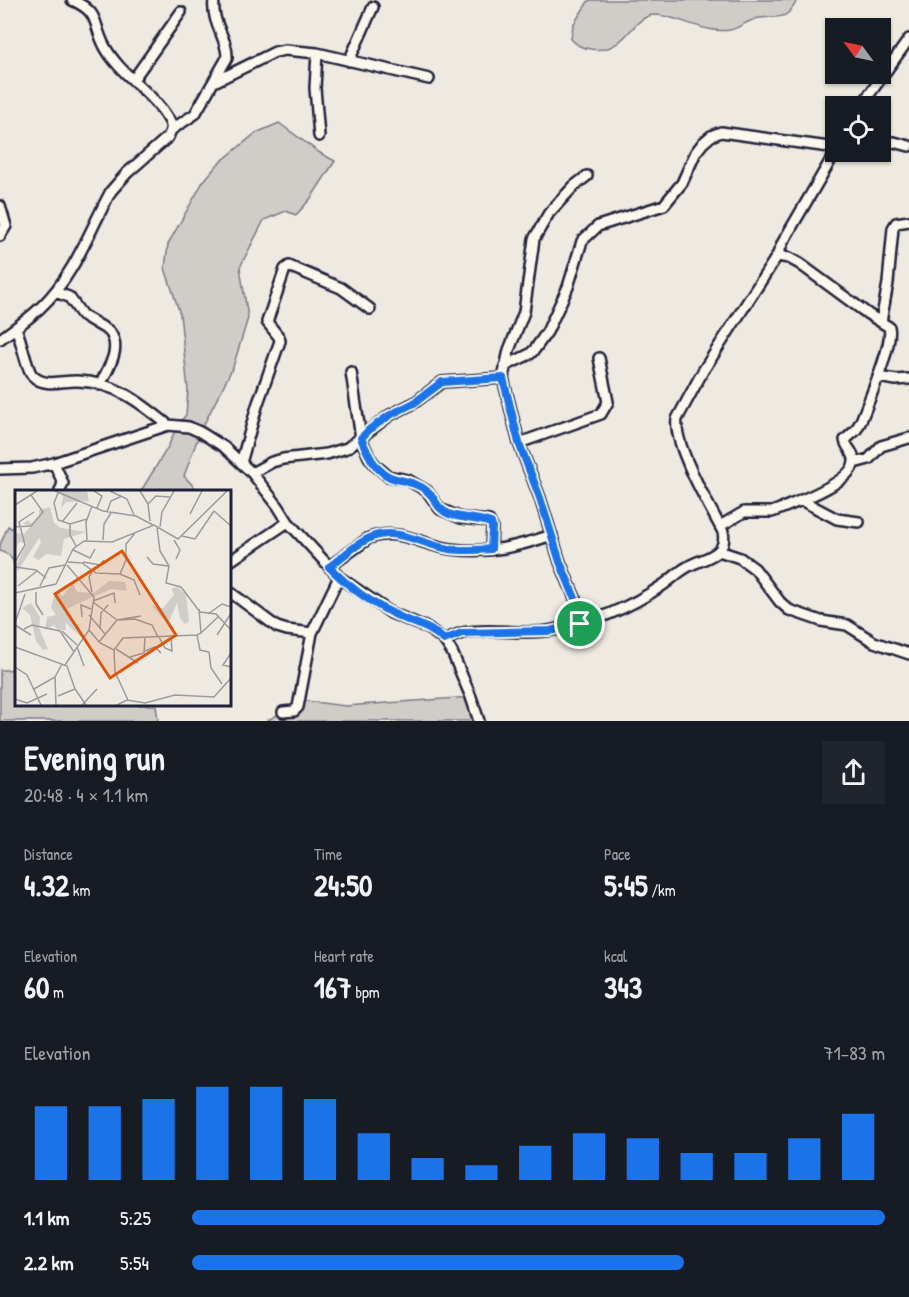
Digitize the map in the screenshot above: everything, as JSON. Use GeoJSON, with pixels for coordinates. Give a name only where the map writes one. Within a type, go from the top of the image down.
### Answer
{"type":"FeatureCollection","features":[{"type":"Feature","properties":{"kind":"street"},"geometry":{"type":"LineString","coordinates":[[0,339],[41,308],[55,291],[74,263],[115,186],[168,138],[171,130],[171,123],[157,103],[119,67],[105,47],[95,17],[90,10],[72,0]]}},
{"type":"Feature","properties":{"kind":"street"},"geometry":{"type":"LineString","coordinates":[[171,130],[195,114],[227,58],[227,51],[214,19],[214,0]]}},
{"type":"Feature","properties":{"kind":"street"},"geometry":{"type":"LineString","coordinates":[[349,61],[373,7]]}},
{"type":"Feature","properties":{"kind":"street"},"geometry":{"type":"LineString","coordinates":[[133,80],[181,12]]}},
{"type":"Feature","properties":{"kind":"street"},"geometry":{"type":"LineString","coordinates":[[869,96],[906,51],[909,39]]}},
{"type":"Feature","properties":{"kind":"street"},"geometry":{"type":"LineString","coordinates":[[214,82],[275,52],[285,50],[317,53],[429,79]]}},
{"type":"Feature","properties":{"kind":"street"},"geometry":{"type":"LineString","coordinates":[[317,53],[315,88],[319,136]]}},
{"type":"Feature","properties":{"kind":"street"},"geometry":{"type":"LineString","coordinates":[[505,366],[530,354],[547,332],[568,287],[582,241],[590,232],[598,226],[664,205],[682,183],[696,152],[711,136],[721,132],[738,133],[825,147]]}},
{"type":"Feature","properties":{"kind":"street"},"geometry":{"type":"LineString","coordinates":[[891,142],[909,146]]}},
{"type":"Feature","properties":{"kind":"street"},"geometry":{"type":"LineString","coordinates":[[444,640],[462,633],[550,631],[580,624],[623,608],[663,585],[687,567],[719,551],[725,541],[679,438],[676,419],[703,371],[777,256],[829,162]]}},
{"type":"Feature","properties":{"kind":"street"},"geometry":{"type":"LineString","coordinates":[[580,624],[577,603],[560,562],[519,443],[503,378],[509,350],[524,312],[534,239],[549,213],[574,186],[587,176]]}},
{"type":"Feature","properties":{"kind":"street"},"geometry":{"type":"LineString","coordinates":[[0,206],[6,226],[0,236]]}},
{"type":"Feature","properties":{"kind":"street"},"geometry":{"type":"LineString","coordinates":[[881,322],[888,283],[893,228],[896,223],[909,221]]}},
{"type":"Feature","properties":{"kind":"street"},"geometry":{"type":"LineString","coordinates":[[720,526],[744,512],[772,512],[845,477],[854,463],[845,440],[856,430],[861,421],[878,376],[890,331],[889,327],[800,264],[789,258],[777,256]]}},
{"type":"Feature","properties":{"kind":"street"},"geometry":{"type":"LineString","coordinates":[[242,463],[257,406],[280,341],[267,322],[285,269],[289,266],[341,288],[370,309]]}},
{"type":"Feature","properties":{"kind":"street"},"geometry":{"type":"LineString","coordinates":[[55,291],[69,297],[82,315],[109,331],[113,336],[116,346],[114,354],[100,385]]}},
{"type":"Feature","properties":{"kind":"street"},"geometry":{"type":"LineString","coordinates":[[16,328],[24,348],[28,368],[39,380],[48,383],[78,381],[100,385],[129,395],[168,425]]}},
{"type":"Feature","properties":{"kind":"street"},"geometry":{"type":"LineString","coordinates":[[519,443],[601,414],[608,402],[599,358]]}},
{"type":"Feature","properties":{"kind":"street"},"geometry":{"type":"LineString","coordinates":[[351,372],[361,438],[369,457],[388,476],[408,480],[427,491],[440,509],[461,518],[491,523],[491,549]]}},
{"type":"Feature","properties":{"kind":"street"},"geometry":{"type":"LineString","coordinates":[[878,376],[896,380],[909,379]]}},
{"type":"Feature","properties":{"kind":"street"},"geometry":{"type":"LineString","coordinates":[[252,473],[272,462],[338,451],[355,444],[370,429],[390,415],[414,403],[442,382],[503,378]]}},
{"type":"Feature","properties":{"kind":"street"},"geometry":{"type":"LineString","coordinates":[[0,469],[32,468],[54,463],[168,425],[189,427],[200,432],[224,447],[252,473],[288,522],[339,577],[391,613],[428,628],[444,640],[456,661],[478,721]]}},
{"type":"Feature","properties":{"kind":"street"},"geometry":{"type":"LineString","coordinates":[[854,463],[869,459],[881,446],[909,438]]}},
{"type":"Feature","properties":{"kind":"street"},"geometry":{"type":"LineString","coordinates":[[54,463],[63,483],[61,490]]}},
{"type":"Feature","properties":{"kind":"street"},"geometry":{"type":"LineString","coordinates":[[801,500],[837,519],[859,522]]}},
{"type":"Feature","properties":{"kind":"street"},"geometry":{"type":"LineString","coordinates":[[231,560],[288,522]]}},
{"type":"Feature","properties":{"kind":"street"},"geometry":{"type":"LineString","coordinates":[[329,567],[369,538],[393,534],[447,548],[491,549],[510,548],[552,535]]}},
{"type":"Feature","properties":{"kind":"street"},"geometry":{"type":"LineString","coordinates":[[719,551],[741,558],[755,569],[780,602],[789,610],[821,621],[847,625],[874,642],[909,654]]}},
{"type":"Feature","properties":{"kind":"street"},"geometry":{"type":"LineString","coordinates":[[283,712],[294,711],[298,707],[312,633],[339,577]]}},
{"type":"Feature","properties":{"kind":"street"},"geometry":{"type":"LineString","coordinates":[[231,593],[278,627],[312,633]]}},
{"type":"Feature","properties":{"kind":"shaded area"},"geometry":{"type":"Polygon","coordinates":[[[589,0],[797,0],[790,11],[782,16],[756,19],[730,30],[721,31],[702,28],[666,16],[648,16],[613,46],[591,49],[578,45],[571,39],[573,25],[589,0]]]}},
{"type":"Feature","properties":{"kind":"shaded area"},"geometry":{"type":"Polygon","coordinates":[[[279,123],[320,153],[335,161],[311,198],[296,215],[286,211],[264,220],[240,267],[248,318],[233,367],[200,432],[184,476],[197,490],[142,490],[168,447],[178,424],[186,415],[188,390],[180,314],[165,268],[168,244],[203,182],[218,164],[256,133],[279,123]]]}},
{"type":"Feature","properties":{"kind":"shaded area"},"geometry":{"type":"Polygon","coordinates":[[[8,526],[15,530],[15,564],[9,555],[0,551],[0,545],[8,526]]]}},
{"type":"Feature","properties":{"kind":"shaded area"},"geometry":{"type":"Polygon","coordinates":[[[15,667],[15,706],[156,706],[158,721],[0,721],[0,670],[15,667]]]}},
{"type":"Feature","properties":{"kind":"shaded area"},"geometry":{"type":"Polygon","coordinates":[[[471,697],[473,721],[266,721],[283,712],[294,711],[299,700],[345,706],[471,697]]]}},
{"type":"Feature","properties":{"kind":"route"},"geometry":{"type":"LineString","coordinates":[[503,378],[519,443],[540,498],[560,562],[577,603],[580,624],[550,631],[462,633],[444,640],[428,628],[391,613],[339,577],[329,567],[369,538],[376,536],[404,535],[425,543],[462,550],[491,549],[492,527],[489,521],[471,520],[450,514],[440,509],[427,491],[414,483],[388,476],[369,457],[361,438],[390,415],[414,403],[442,382],[503,378]]}}]}
